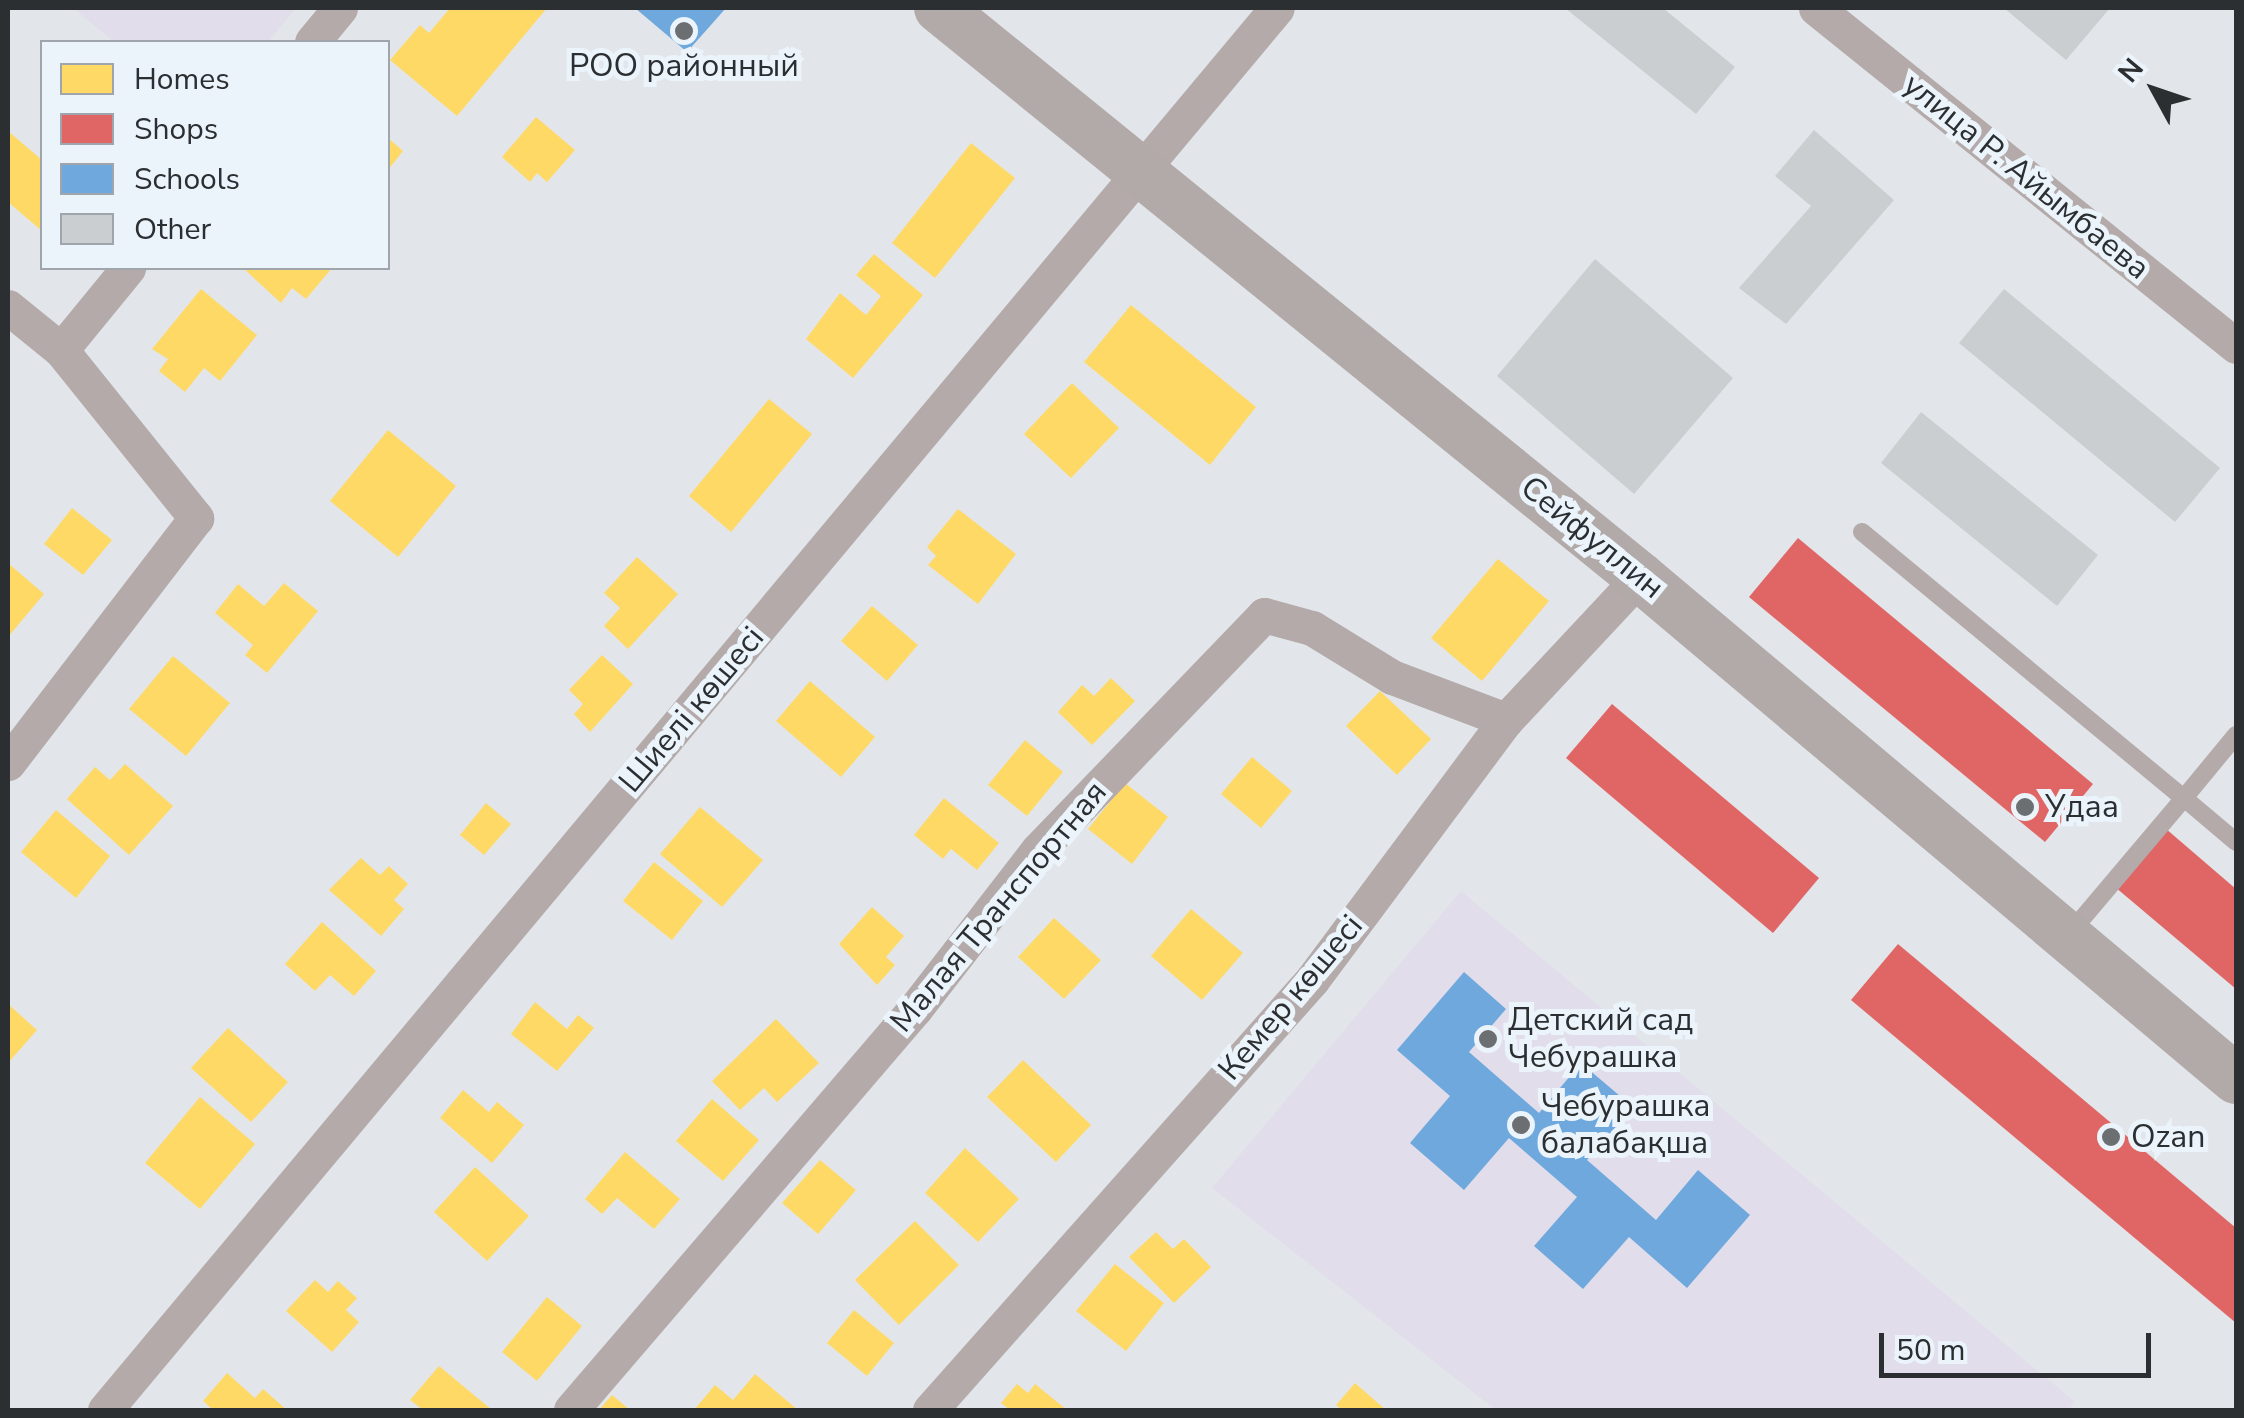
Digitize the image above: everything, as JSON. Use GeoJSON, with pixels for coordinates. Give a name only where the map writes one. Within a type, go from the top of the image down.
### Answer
{"type":"FeatureCollection","features":[{"type":"Feature","properties":{"kind":"street"},"geometry":{"type":"LineString","coordinates":[[314,40],[340,8]]}},
{"type":"Feature","properties":{"kind":"street","name":"Сейфуллин"},"geometry":{"type":"LineString","coordinates":[[939,8],[1640,577],[2236,1080]]}},
{"type":"Feature","properties":{"kind":"street","name":"Шиелі көшесі"},"geometry":{"type":"LineString","coordinates":[[105,1410],[1277,8]]}},
{"type":"Feature","properties":{"kind":"street","name":"улица Р. Айымбаева"},"geometry":{"type":"LineString","coordinates":[[1816,8],[2236,346]]}},
{"type":"Feature","properties":{"kind":"street"},"geometry":{"type":"LineString","coordinates":[[61,350],[126,270]]}},
{"type":"Feature","properties":{"kind":"street"},"geometry":{"type":"LineString","coordinates":[[8,307],[61,350],[196,518],[8,762]]}},
{"type":"Feature","properties":{"kind":"street","name":"Кемер көшесі"},"geometry":{"type":"LineString","coordinates":[[930,1410],[1312,980],[1506,720],[1640,577]]}},
{"type":"Feature","properties":{"kind":"street","name":"Малая Транспортная"},"geometry":{"type":"LineString","coordinates":[[572,1410],[915,1009],[1038,850],[1264,615],[1312,628],[1392,677],[1506,720]]}},
{"type":"Feature","properties":{"kind":"lane"},"geometry":{"type":"LineString","coordinates":[[1862,532],[2236,842]]}},
{"type":"Feature","properties":{"kind":"lane"},"geometry":{"type":"LineString","coordinates":[[2067,936],[2236,735]]}},
{"type":"Feature","properties":{"kind":"shaded area"},"geometry":{"type":"Polygon","coordinates":[[[73,8],[296,8],[270,40],[112,40],[73,8]]]}},
{"type":"Feature","properties":{"kind":"shaded area","name":"Детский сад Чебурашка"},"geometry":{"type":"Polygon","coordinates":[[[1461,891],[2075,1402],[2068,1410],[1496,1410],[1212,1188],[1461,891]]]}},
{"type":"Feature","properties":{"kind":"building: Homes"},"geometry":{"type":"Polygon","coordinates":[[[450,8],[547,8],[457,116],[390,60],[420,25],[429,33],[450,8]]]}},
{"type":"Feature","properties":{"kind":"building: Homes"},"geometry":{"type":"Polygon","coordinates":[[[536,117],[575,150],[547,182],[537,173],[530,182],[502,157],[536,117]]]}},
{"type":"Feature","properties":{"kind":"building: Homes"},"geometry":{"type":"Polygon","coordinates":[[[8,131],[40,158],[40,229],[8,202],[8,131]]]}},
{"type":"Feature","properties":{"kind":"building: Homes"},"geometry":{"type":"Polygon","coordinates":[[[390,140],[403,151],[390,167],[390,140]]]}},
{"type":"Feature","properties":{"kind":"building: Homes"},"geometry":{"type":"Polygon","coordinates":[[[971,143],[1015,178],[935,278],[892,243],[971,143]]]}},
{"type":"Feature","properties":{"kind":"building: Homes"},"geometry":{"type":"Polygon","coordinates":[[[874,254],[923,295],[853,378],[806,339],[840,293],[866,315],[881,296],[856,275],[874,254]]]}},
{"type":"Feature","properties":{"kind":"building: Homes"},"geometry":{"type":"Polygon","coordinates":[[[245,270],[330,270],[306,299],[292,288],[281,303],[245,270]]]}},
{"type":"Feature","properties":{"kind":"building: Homes"},"geometry":{"type":"Polygon","coordinates":[[[201,289],[257,335],[220,381],[204,368],[185,392],[159,371],[168,359],[152,349],[201,289]]]}},
{"type":"Feature","properties":{"kind":"building: Homes"},"geometry":{"type":"Polygon","coordinates":[[[1131,305],[1256,407],[1210,465],[1084,362],[1131,305]]]}},
{"type":"Feature","properties":{"kind":"building: Homes"},"geometry":{"type":"Polygon","coordinates":[[[1072,383],[1119,428],[1071,478],[1024,434],[1072,383]]]}},
{"type":"Feature","properties":{"kind":"building: Homes"},"geometry":{"type":"Polygon","coordinates":[[[769,399],[812,434],[731,532],[689,496],[769,399]]]}},
{"type":"Feature","properties":{"kind":"building: Homes"},"geometry":{"type":"Polygon","coordinates":[[[388,430],[456,486],[398,557],[330,501],[388,430]]]}},
{"type":"Feature","properties":{"kind":"building: Homes"},"geometry":{"type":"Polygon","coordinates":[[[72,508],[112,540],[83,575],[44,544],[72,508]]]}},
{"type":"Feature","properties":{"kind":"building: Homes"},"geometry":{"type":"Polygon","coordinates":[[[958,509],[1016,554],[978,604],[928,565],[936,556],[927,547],[958,509]]]}},
{"type":"Feature","properties":{"kind":"building: Homes"},"geometry":{"type":"Polygon","coordinates":[[[637,557],[678,594],[628,649],[604,626],[620,608],[604,593],[637,557]]]}},
{"type":"Feature","properties":{"kind":"building: Homes"},"geometry":{"type":"Polygon","coordinates":[[[1498,559],[1549,601],[1482,681],[1431,638],[1498,559]]]}},
{"type":"Feature","properties":{"kind":"building: Homes"},"geometry":{"type":"Polygon","coordinates":[[[8,563],[44,594],[8,637],[8,563]]]}},
{"type":"Feature","properties":{"kind":"building: Homes"},"geometry":{"type":"Polygon","coordinates":[[[284,583],[318,611],[267,673],[245,655],[253,645],[215,613],[238,584],[264,606],[284,583]]]}},
{"type":"Feature","properties":{"kind":"building: Homes"},"geometry":{"type":"Polygon","coordinates":[[[872,606],[918,645],[887,681],[841,641],[872,606]]]}},
{"type":"Feature","properties":{"kind":"building: Homes"},"geometry":{"type":"Polygon","coordinates":[[[602,655],[633,684],[590,732],[574,714],[583,704],[569,690],[602,655]]]}},
{"type":"Feature","properties":{"kind":"building: Homes"},"geometry":{"type":"Polygon","coordinates":[[[173,656],[230,703],[186,756],[129,709],[173,656]]]}},
{"type":"Feature","properties":{"kind":"building: Homes"},"geometry":{"type":"Polygon","coordinates":[[[1111,678],[1135,701],[1092,745],[1058,712],[1082,685],[1094,696],[1111,678]]]}},
{"type":"Feature","properties":{"kind":"building: Homes"},"geometry":{"type":"Polygon","coordinates":[[[810,681],[875,737],[841,777],[776,721],[810,681]]]}},
{"type":"Feature","properties":{"kind":"building: Homes"},"geometry":{"type":"Polygon","coordinates":[[[1380,691],[1431,739],[1397,775],[1346,726],[1380,691]]]}},
{"type":"Feature","properties":{"kind":"building: Homes"},"geometry":{"type":"Polygon","coordinates":[[[1025,740],[1063,772],[1027,816],[988,785],[1025,740]]]}},
{"type":"Feature","properties":{"kind":"building: Homes"},"geometry":{"type":"Polygon","coordinates":[[[1252,757],[1292,791],[1261,828],[1221,794],[1252,757]]]}},
{"type":"Feature","properties":{"kind":"building: Homes"},"geometry":{"type":"Polygon","coordinates":[[[125,764],[173,806],[129,855],[67,799],[95,767],[110,780],[125,764]]]}},
{"type":"Feature","properties":{"kind":"building: Homes"},"geometry":{"type":"Polygon","coordinates":[[[1125,783],[1168,817],[1132,864],[1088,829],[1125,783]]]}},
{"type":"Feature","properties":{"kind":"building: Homes"},"geometry":{"type":"Polygon","coordinates":[[[944,798],[999,843],[977,870],[951,849],[943,859],[914,835],[944,798]]]}},
{"type":"Feature","properties":{"kind":"building: Homes"},"geometry":{"type":"Polygon","coordinates":[[[486,803],[511,824],[484,855],[460,835],[486,803]]]}},
{"type":"Feature","properties":{"kind":"building: Homes"},"geometry":{"type":"Polygon","coordinates":[[[700,807],[763,860],[722,907],[660,854],[700,807]]]}},
{"type":"Feature","properties":{"kind":"building: Homes"},"geometry":{"type":"Polygon","coordinates":[[[56,810],[110,856],[76,898],[21,852],[56,810]]]}},
{"type":"Feature","properties":{"kind":"building: Homes"},"geometry":{"type":"Polygon","coordinates":[[[361,858],[380,875],[389,866],[408,884],[394,900],[404,909],[381,936],[329,890],[361,858]]]}},
{"type":"Feature","properties":{"kind":"building: Homes"},"geometry":{"type":"Polygon","coordinates":[[[654,862],[703,901],[672,940],[623,901],[654,862]]]}},
{"type":"Feature","properties":{"kind":"building: Homes"},"geometry":{"type":"Polygon","coordinates":[[[872,907],[904,936],[886,957],[895,965],[877,985],[839,944],[872,907]]]}},
{"type":"Feature","properties":{"kind":"building: Homes"},"geometry":{"type":"Polygon","coordinates":[[[1191,909],[1243,953],[1202,1000],[1151,956],[1191,909]]]}},
{"type":"Feature","properties":{"kind":"building: Homes"},"geometry":{"type":"Polygon","coordinates":[[[1054,918],[1101,960],[1064,999],[1018,957],[1054,918]]]}},
{"type":"Feature","properties":{"kind":"building: Homes"},"geometry":{"type":"Polygon","coordinates":[[[322,922],[376,971],[354,996],[330,975],[315,991],[285,964],[322,922]]]}},
{"type":"Feature","properties":{"kind":"building: Homes"},"geometry":{"type":"Polygon","coordinates":[[[535,1002],[567,1029],[578,1015],[594,1028],[557,1071],[511,1034],[535,1002]]]}},
{"type":"Feature","properties":{"kind":"building: Homes"},"geometry":{"type":"Polygon","coordinates":[[[8,1004],[37,1030],[8,1063],[8,1004]]]}},
{"type":"Feature","properties":{"kind":"building: Homes"},"geometry":{"type":"Polygon","coordinates":[[[776,1019],[819,1063],[777,1102],[764,1088],[740,1110],[712,1081],[776,1019]]]}},
{"type":"Feature","properties":{"kind":"building: Homes"},"geometry":{"type":"Polygon","coordinates":[[[228,1028],[288,1082],[251,1122],[191,1068],[228,1028]]]}},
{"type":"Feature","properties":{"kind":"building: Homes"},"geometry":{"type":"Polygon","coordinates":[[[1023,1060],[1091,1125],[1056,1162],[987,1097],[1023,1060]]]}},
{"type":"Feature","properties":{"kind":"building: Homes"},"geometry":{"type":"Polygon","coordinates":[[[463,1090],[489,1112],[497,1102],[524,1125],[492,1163],[440,1118],[463,1090]]]}},
{"type":"Feature","properties":{"kind":"building: Homes"},"geometry":{"type":"Polygon","coordinates":[[[200,1097],[255,1144],[200,1209],[145,1163],[200,1097]]]}},
{"type":"Feature","properties":{"kind":"building: Homes"},"geometry":{"type":"Polygon","coordinates":[[[712,1099],[759,1140],[723,1181],[676,1141],[712,1099]]]}},
{"type":"Feature","properties":{"kind":"building: Homes"},"geometry":{"type":"Polygon","coordinates":[[[965,1148],[1019,1199],[978,1242],[925,1193],[965,1148]]]}},
{"type":"Feature","properties":{"kind":"building: Homes"},"geometry":{"type":"Polygon","coordinates":[[[625,1152],[680,1199],[654,1229],[617,1198],[602,1214],[585,1199],[625,1152]]]}},
{"type":"Feature","properties":{"kind":"building: Homes"},"geometry":{"type":"Polygon","coordinates":[[[820,1160],[856,1190],[818,1234],[782,1203],[820,1160]]]}},
{"type":"Feature","properties":{"kind":"building: Homes"},"geometry":{"type":"Polygon","coordinates":[[[475,1167],[529,1216],[487,1261],[434,1212],[475,1167]]]}},
{"type":"Feature","properties":{"kind":"building: Homes"},"geometry":{"type":"Polygon","coordinates":[[[915,1221],[959,1265],[899,1325],[855,1280],[915,1221]]]}},
{"type":"Feature","properties":{"kind":"building: Homes"},"geometry":{"type":"Polygon","coordinates":[[[1156,1232],[1173,1249],[1184,1239],[1211,1267],[1174,1303],[1129,1257],[1156,1232]]]}},
{"type":"Feature","properties":{"kind":"building: Homes"},"geometry":{"type":"Polygon","coordinates":[[[1115,1264],[1164,1303],[1126,1351],[1076,1311],[1115,1264]]]}},
{"type":"Feature","properties":{"kind":"building: Homes"},"geometry":{"type":"Polygon","coordinates":[[[315,1280],[328,1292],[338,1281],[357,1298],[346,1310],[359,1322],[332,1352],[286,1311],[315,1280]]]}},
{"type":"Feature","properties":{"kind":"building: Homes"},"geometry":{"type":"Polygon","coordinates":[[[547,1297],[582,1326],[537,1381],[502,1352],[547,1297]]]}},
{"type":"Feature","properties":{"kind":"building: Homes"},"geometry":{"type":"Polygon","coordinates":[[[854,1310],[894,1343],[867,1376],[827,1343],[854,1310]]]}},
{"type":"Feature","properties":{"kind":"building: Homes"},"geometry":{"type":"Polygon","coordinates":[[[439,1366],[492,1410],[423,1410],[410,1400],[439,1366]]]}},
{"type":"Feature","properties":{"kind":"building: Homes"},"geometry":{"type":"Polygon","coordinates":[[[227,1373],[255,1398],[263,1389],[287,1410],[213,1410],[203,1401],[227,1373]]]}},
{"type":"Feature","properties":{"kind":"building: Homes"},"geometry":{"type":"Polygon","coordinates":[[[755,1374],[798,1410],[694,1410],[715,1385],[733,1400],[755,1374]]]}},
{"type":"Feature","properties":{"kind":"building: Homes"},"geometry":{"type":"Polygon","coordinates":[[[1355,1383],[1386,1410],[1342,1410],[1336,1405],[1355,1383]]]}},
{"type":"Feature","properties":{"kind":"building: Homes"},"geometry":{"type":"Polygon","coordinates":[[[1017,1384],[1028,1393],[1035,1384],[1067,1410],[1010,1410],[1001,1403],[1017,1384]]]}},
{"type":"Feature","properties":{"kind":"building: Homes"},"geometry":{"type":"Polygon","coordinates":[[[612,1395],[630,1410],[599,1410],[612,1395]]]}},
{"type":"Feature","properties":{"kind":"building: Shops"},"geometry":{"type":"Polygon","coordinates":[[[1798,538],[2093,784],[2045,842],[1749,597],[1798,538]]]}},
{"type":"Feature","properties":{"kind":"building: Shops"},"geometry":{"type":"Polygon","coordinates":[[[1612,704],[1819,878],[1773,933],[1566,758],[1612,704]]]}},
{"type":"Feature","properties":{"kind":"building: Shops"},"geometry":{"type":"Polygon","coordinates":[[[2165,828],[2236,889],[2236,989],[2115,887],[2165,828]]]}},
{"type":"Feature","properties":{"kind":"building: Shops"},"geometry":{"type":"Polygon","coordinates":[[[1898,944],[2236,1228],[2236,1323],[1851,1000],[1898,944]]]}},
{"type":"Feature","properties":{"kind":"building: Schools","name":"РОО районный"},"geometry":{"type":"Polygon","coordinates":[[[635,8],[726,8],[687,52],[635,8]]]}},
{"type":"Feature","properties":{"kind":"building: Schools","name":"Чебурашка балабақша"},"geometry":{"type":"Polygon","coordinates":[[[1464,972],[1506,1009],[1469,1052],[1539,1113],[1581,1063],[1633,1107],[1587,1160],[1656,1220],[1698,1170],[1750,1215],[1687,1288],[1629,1237],[1583,1289],[1534,1246],[1577,1197],[1509,1138],[1464,1190],[1410,1143],[1450,1096],[1397,1050],[1464,972]]]}},
{"type":"Feature","properties":{"kind":"building: Other"},"geometry":{"type":"Polygon","coordinates":[[[1565,8],[1663,8],[1735,67],[1696,114],[1565,8]]]}},
{"type":"Feature","properties":{"kind":"building: Other"},"geometry":{"type":"Polygon","coordinates":[[[2004,8],[2110,8],[2066,60],[2004,8]]]}},
{"type":"Feature","properties":{"kind":"building: Other"},"geometry":{"type":"Polygon","coordinates":[[[1814,130],[1894,200],[1786,324],[1739,288],[1811,206],[1775,176],[1814,130]]]}},
{"type":"Feature","properties":{"kind":"building: Other"},"geometry":{"type":"Polygon","coordinates":[[[1595,259],[1733,378],[1634,494],[1497,376],[1595,259]]]}},
{"type":"Feature","properties":{"kind":"building: Other"},"geometry":{"type":"Polygon","coordinates":[[[2004,289],[2220,468],[2175,522],[1959,343],[2004,289]]]}},
{"type":"Feature","properties":{"kind":"building: Other"},"geometry":{"type":"Polygon","coordinates":[[[1921,412],[2098,555],[2057,606],[1881,463],[1921,412]]]}},
{"type":"Feature","properties":{"kind":"place","name":"РОО районный"},"geometry":{"type":"Point","coordinates":[684,31]}},
{"type":"Feature","properties":{"kind":"place","name":"Удаа"},"geometry":{"type":"Point","coordinates":[2025,807]}},
{"type":"Feature","properties":{"kind":"place","name":"Детский сад Чебурашка"},"geometry":{"type":"Point","coordinates":[1488,1039]}},
{"type":"Feature","properties":{"kind":"place","name":"Чебурашка балабақша"},"geometry":{"type":"Point","coordinates":[1521,1125]}},
{"type":"Feature","properties":{"kind":"place","name":"Ozan"},"geometry":{"type":"Point","coordinates":[2111,1137]}}]}
